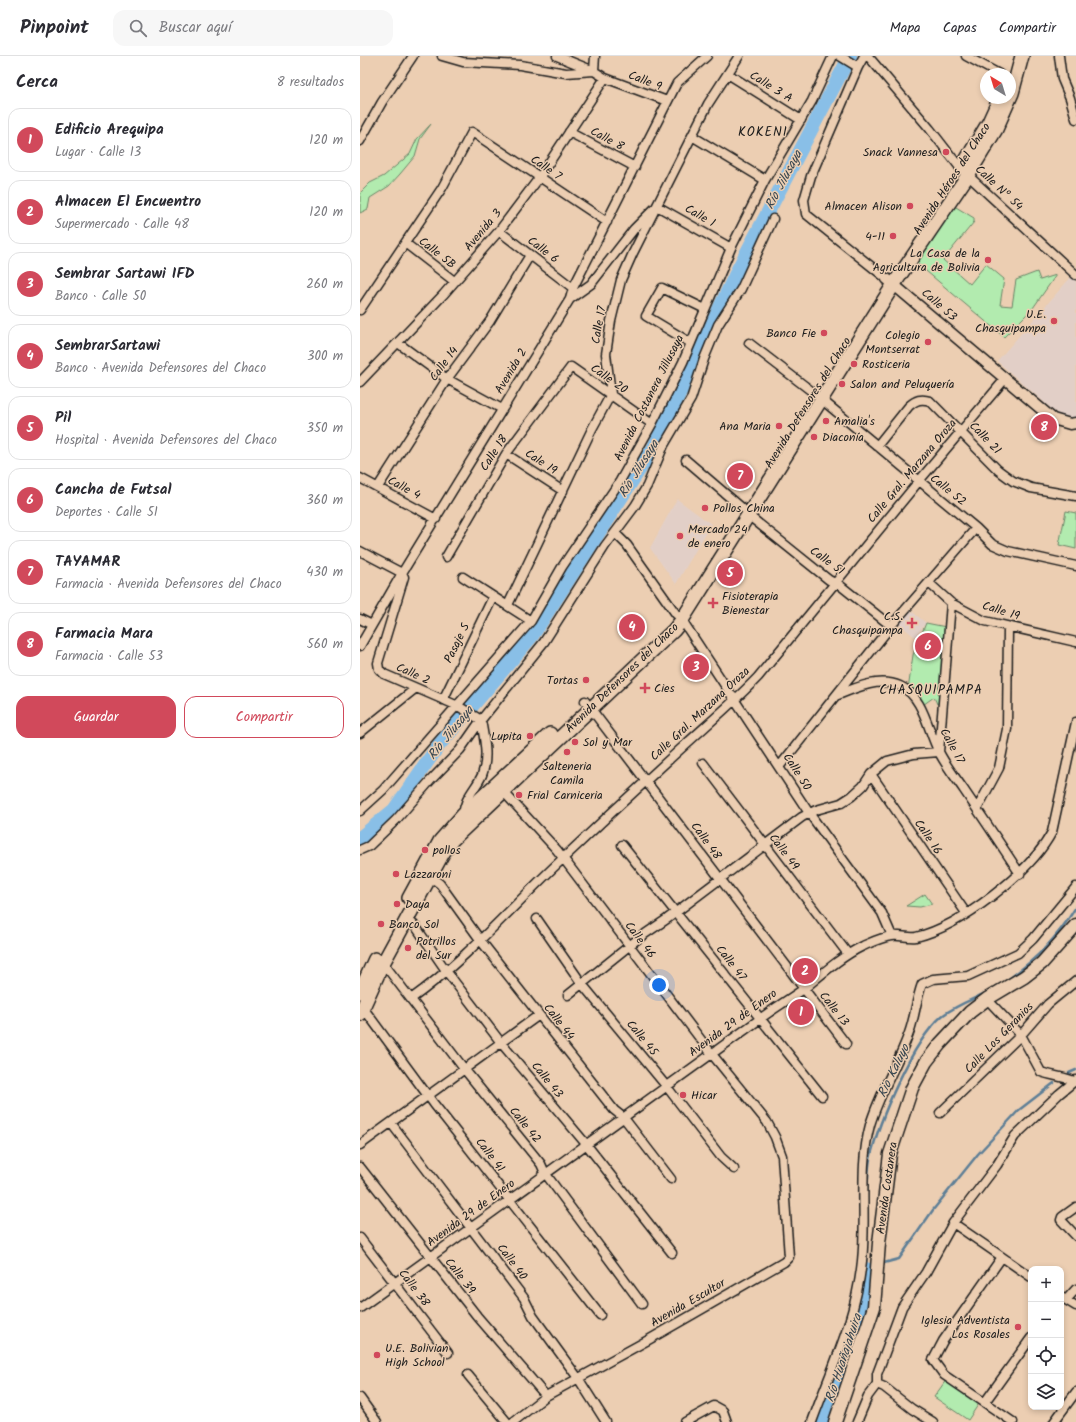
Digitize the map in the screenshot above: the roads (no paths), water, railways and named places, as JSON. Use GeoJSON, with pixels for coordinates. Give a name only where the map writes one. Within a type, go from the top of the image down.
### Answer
{"type":"FeatureCollection","features":[{"type":"Feature","properties":{"kind":"main road"},"geometry":{"type":"LineString","coordinates":[[1012,68],[1014,56]]}},
{"type":"Feature","properties":{"kind":"main road","name":"Avenida Defensores del Chaco"},"geometry":{"type":"LineString","coordinates":[[1016,68],[1022,56]]}},
{"type":"Feature","properties":{"kind":"main road","name":"Avenida Héroes del Chaco"},"geometry":{"type":"LineString","coordinates":[[964,172],[997,104]]}},
{"type":"Feature","properties":{"kind":"main road","name":"Avenida Defensores del Chaco"},"geometry":{"type":"LineString","coordinates":[[360,992],[378,963],[427,875],[440,841],[466,820],[634,662],[661,632],[679,617],[817,396],[891,281],[964,172],[996,129],[1008,104]]}},
{"type":"Feature","properties":{"kind":"main road","name":"Avenida Costanera"},"geometry":{"type":"LineString","coordinates":[[836,1422],[874,1307],[880,1235],[890,1154],[912,1088],[926,1062],[940,1044],[970,1012],[987,999],[1024,977],[1042,963],[1076,925]]}},
{"type":"Feature","properties":{"kind":"main road","name":"Avenida Defensores del Chaco"},"geometry":{"type":"LineString","coordinates":[[361,1011],[378,963]]}},
{"type":"Feature","properties":{"kind":"street"},"geometry":{"type":"LineString","coordinates":[[360,141],[382,102],[413,56]]}},
{"type":"Feature","properties":{"kind":"street"},"geometry":{"type":"LineString","coordinates":[[442,56],[447,59],[463,62],[520,66],[566,73],[594,71],[595,56]]}},
{"type":"Feature","properties":{"kind":"street","name":"Calle 9"},"geometry":{"type":"LineString","coordinates":[[557,56],[594,71],[605,78],[667,102]]}},
{"type":"Feature","properties":{"kind":"street","name":"Avenida 2"},"geometry":{"type":"LineString","coordinates":[[360,646],[402,573],[570,299],[573,288],[667,102],[682,76],[707,56]]}},
{"type":"Feature","properties":{"kind":"street","name":"Calle 17"},"geometry":{"type":"LineString","coordinates":[[611,394],[606,354],[611,321],[621,280],[633,253],[708,104],[739,56]]}},
{"type":"Feature","properties":{"kind":"street"},"geometry":{"type":"LineString","coordinates":[[838,56],[855,65],[864,56]]}},
{"type":"Feature","properties":{"kind":"street","name":"Avenida Costanera Jillusaya"},"geometry":{"type":"LineString","coordinates":[[360,811],[464,710],[531,621],[562,567],[620,481],[652,424],[691,343],[731,248],[765,180],[838,56]]}},
{"type":"Feature","properties":{"kind":"street","name":"Calle Nº 54"},"geometry":{"type":"LineString","coordinates":[[868,56],[930,129],[964,172],[1076,275]]}},
{"type":"Feature","properties":{"kind":"street"},"geometry":{"type":"LineString","coordinates":[[966,56],[987,68]]}},
{"type":"Feature","properties":{"kind":"street"},"geometry":{"type":"LineString","coordinates":[[1059,56],[1062,79],[1070,98],[1076,119]]}},
{"type":"Feature","properties":{"kind":"street","name":"Calle 53"},"geometry":{"type":"LineString","coordinates":[[855,65],[811,176],[804,200],[806,214],[891,281],[1053,419],[1070,424],[1076,423]]}},
{"type":"Feature","properties":{"kind":"street","name":"Calle 3 A"},"geometry":{"type":"LineString","coordinates":[[728,74],[801,120]]}},
{"type":"Feature","properties":{"kind":"street","name":"Avenida 3"},"geometry":{"type":"LineString","coordinates":[[360,382],[443,295],[499,231],[539,178],[605,78]]}},
{"type":"Feature","properties":{"kind":"street","name":"Calle 7"},"geometry":{"type":"LineString","coordinates":[[405,243],[442,188],[472,132],[607,222]]}},
{"type":"Feature","properties":{"kind":"street","name":"Calle 8"},"geometry":{"type":"LineString","coordinates":[[569,132],[635,167]]}},
{"type":"Feature","properties":{"kind":"street"},"geometry":{"type":"LineString","coordinates":[[692,136],[765,180]]}},
{"type":"Feature","properties":{"kind":"street"},"geometry":{"type":"LineString","coordinates":[[570,299],[591,284],[634,229],[657,206]]}},
{"type":"Feature","properties":{"kind":"street","name":"Calle 1"},"geometry":{"type":"LineString","coordinates":[[657,206],[731,248]]}},
{"type":"Feature","properties":{"kind":"street"},"geometry":{"type":"LineString","coordinates":[[360,850],[369,846],[396,820],[430,781],[460,750],[481,720],[544,642],[647,486],[664,445],[691,399],[718,325],[741,289],[773,219]]}},
{"type":"Feature","properties":{"kind":"street","name":"Calle 6"},"geometry":{"type":"LineString","coordinates":[[499,231],[573,288]]}},
{"type":"Feature","properties":{"kind":"street"},"geometry":{"type":"LineString","coordinates":[[360,310],[405,243]]}},
{"type":"Feature","properties":{"kind":"street","name":"Calle 5B"},"geometry":{"type":"LineString","coordinates":[[405,243],[454,281]]}},
{"type":"Feature","properties":{"kind":"street","name":"Calle 14"},"geometry":{"type":"LineString","coordinates":[[378,487],[447,379],[490,321],[530,255]]}},
{"type":"Feature","properties":{"kind":"street"},"geometry":{"type":"LineString","coordinates":[[691,343],[646,316],[662,288],[705,309]]}},
{"type":"Feature","properties":{"kind":"street"},"geometry":{"type":"LineString","coordinates":[[398,343],[447,379],[502,409]]}},
{"type":"Feature","properties":{"kind":"street","name":"Calle 52"},"geometry":{"type":"LineString","coordinates":[[749,343],[817,396],[976,528],[992,544],[1002,548],[1076,566]]}},
{"type":"Feature","properties":{"kind":"street","name":"Calle 20"},"geometry":{"type":"LineString","coordinates":[[571,367],[652,424]]}},
{"type":"Feature","properties":{"kind":"street","name":"Calle 18"},"geometry":{"type":"LineString","coordinates":[[446,557],[506,454],[571,367]]}},
{"type":"Feature","properties":{"kind":"street","name":"Calle Gral. Marzana Oroza"},"geometry":{"type":"LineString","coordinates":[[411,999],[447,972],[481,941],[563,859],[758,677],[918,481],[1005,379]]}},
{"type":"Feature","properties":{"kind":"street"},"geometry":{"type":"LineString","coordinates":[[508,605],[592,429],[611,394]]}},
{"type":"Feature","properties":{"kind":"street","name":"Calle 21"},"geometry":{"type":"LineString","coordinates":[[877,446],[909,406],[919,400],[930,401],[998,470],[1013,481],[1031,488],[1076,496]]}},
{"type":"Feature","properties":{"kind":"street","name":"Cale 19"},"geometry":{"type":"LineString","coordinates":[[506,454],[563,491]]}},
{"type":"Feature","properties":{"kind":"street","name":"Calle 51"},"geometry":{"type":"LineString","coordinates":[[686,460],[745,511],[891,626]]}},
{"type":"Feature","properties":{"kind":"street","name":"Calle 4"},"geometry":{"type":"LineString","coordinates":[[360,478],[436,519]]}},
{"type":"Feature","properties":{"kind":"street"},"geometry":{"type":"LineString","coordinates":[[779,767],[838,695],[891,626],[976,528]]}},
{"type":"Feature","properties":{"kind":"street","name":"Calle 50"},"geometry":{"type":"LineString","coordinates":[[615,533],[627,545],[679,617],[809,813],[882,913],[892,936]]}},
{"type":"Feature","properties":{"kind":"street"},"geometry":{"type":"LineString","coordinates":[[360,551],[402,573]]}},
{"type":"Feature","properties":{"kind":"street","name":"Calle 2"},"geometry":{"type":"LineString","coordinates":[[402,573],[404,577],[403,585],[378,663],[379,669],[384,674],[443,700],[481,720]]}},
{"type":"Feature","properties":{"kind":"street"},"geometry":{"type":"LineString","coordinates":[[463,577],[531,621]]}},
{"type":"Feature","properties":{"kind":"street","name":"Calle 19"},"geometry":{"type":"LineString","coordinates":[[929,583],[951,603],[985,621],[1076,642]]}},
{"type":"Feature","properties":{"kind":"street","name":"Pasaje S"},"geometry":{"type":"LineString","coordinates":[[443,700],[493,597]]}},
{"type":"Feature","properties":{"kind":"street"},"geometry":{"type":"LineString","coordinates":[[568,995],[629,945],[809,813],[841,803],[863,786],[878,767],[897,757],[939,752],[951,603]]}},
{"type":"Feature","properties":{"kind":"street"},"geometry":{"type":"LineString","coordinates":[[360,619],[372,625]]}},
{"type":"Feature","properties":{"kind":"street"},"geometry":{"type":"LineString","coordinates":[[977,809],[999,768],[1007,729],[1008,627]]}},
{"type":"Feature","properties":{"kind":"street","name":"Calle 17"},"geometry":{"type":"LineString","coordinates":[[838,695],[858,687],[887,683],[900,685],[914,696],[939,752],[1020,874]]}},
{"type":"Feature","properties":{"kind":"street"},"geometry":{"type":"LineString","coordinates":[[360,733],[416,688]]}},
{"type":"Feature","properties":{"kind":"street","name":"Calle 48"},"geometry":{"type":"LineString","coordinates":[[588,705],[803,989]]}},
{"type":"Feature","properties":{"kind":"street"},"geometry":{"type":"LineString","coordinates":[[466,820],[464,805],[482,775],[485,764],[485,743],[481,720]]}},
{"type":"Feature","properties":{"kind":"street","name":"Avenida 29 de Enero"},"geometry":{"type":"LineString","coordinates":[[360,1308],[667,1087],[760,1018],[803,989],[848,954],[875,940],[892,936],[914,937],[927,933],[966,913],[1020,874],[1044,847],[1052,832],[1076,722]]}},
{"type":"Feature","properties":{"kind":"street","name":"Calle 49"},"geometry":{"type":"LineString","coordinates":[[704,763],[764,846],[848,954]]}},
{"type":"Feature","properties":{"kind":"street","name":"Calle 16"},"geometry":{"type":"LineString","coordinates":[[871,774],[966,913]]}},
{"type":"Feature","properties":{"kind":"street","name":"Calle 46"},"geometry":{"type":"LineString","coordinates":[[500,788],[563,859],[767,1122],[775,1137],[782,1156]]}},
{"type":"Feature","properties":{"kind":"street","name":"Calle 47"},"geometry":{"type":"LineString","coordinates":[[622,844],[822,1096]]}},
{"type":"Feature","properties":{"kind":"street","name":"Calle 44"},"geometry":{"type":"LineString","coordinates":[[427,875],[440,884],[481,941],[539,1015],[614,1110],[624,1118],[672,1179]]}},
{"type":"Feature","properties":{"kind":"street","name":"Avenida Costanera"},"geometry":{"type":"LineString","coordinates":[[812,1422],[835,1358],[847,1333],[858,1295],[863,1259],[864,1152],[870,1124],[909,1033],[915,1012],[916,999],[922,984],[932,979],[968,976],[1018,952],[1033,939],[1076,887]]}},
{"type":"Feature","properties":{"kind":"street","name":"Calle 43"},"geometry":{"type":"LineString","coordinates":[[404,917],[416,927],[447,972],[502,1044],[586,1144],[672,1253]]}},
{"type":"Feature","properties":{"kind":"street","name":"Calle 45"},"geometry":{"type":"LineString","coordinates":[[537,919],[582,984],[667,1087],[721,1157],[734,1169]]}},
{"type":"Feature","properties":{"kind":"street","name":"Calle 42"},"geometry":{"type":"LineString","coordinates":[[378,963],[387,968],[465,1070],[541,1164],[545,1174],[642,1304]]}},
{"type":"Feature","properties":{"kind":"street","name":"Calle Los Geranios"},"geometry":{"type":"LineString","coordinates":[[940,1113],[1021,1035],[1048,1004],[1076,982]]}},
{"type":"Feature","properties":{"kind":"street","name":"Calle 13"},"geometry":{"type":"LineString","coordinates":[[803,989],[846,1044]]}},
{"type":"Feature","properties":{"kind":"street"},"geometry":{"type":"LineString","coordinates":[[987,999],[1021,1035],[1041,1072],[1054,1077],[1074,1081]]}},
{"type":"Feature","properties":{"kind":"street","name":"Calle 41"},"geometry":{"type":"LineString","coordinates":[[361,1011],[367,1013],[428,1096],[600,1315]]}},
{"type":"Feature","properties":{"kind":"street"},"geometry":{"type":"LineString","coordinates":[[360,1145],[502,1044],[539,1015]]}},
{"type":"Feature","properties":{"kind":"street"},"geometry":{"type":"LineString","coordinates":[[858,1422],[868,1396],[877,1384],[877,1374],[902,1307],[926,1272],[953,1223],[997,1165],[1015,1136],[1074,1081]]}},
{"type":"Feature","properties":{"kind":"street","name":"Calle 40"},"geometry":{"type":"LineString","coordinates":[[391,1123],[524,1298],[533,1316],[578,1378],[606,1422]]}},
{"type":"Feature","properties":{"kind":"street","name":"Avenida Escultor"},"geometry":{"type":"LineString","coordinates":[[513,1422],[546,1396],[650,1340],[784,1262],[789,1257],[782,1156]]}},
{"type":"Feature","properties":{"kind":"street","name":"Calle 39"},"geometry":{"type":"LineString","coordinates":[[360,1167],[477,1316],[546,1396]]}},
{"type":"Feature","properties":{"kind":"street"},"geometry":{"type":"LineString","coordinates":[[1076,1207],[1062,1217],[1061,1220],[1076,1236]]}},
{"type":"Feature","properties":{"kind":"street"},"geometry":{"type":"LineString","coordinates":[[953,1223],[1028,1275]]}},
{"type":"Feature","properties":{"kind":"street","name":"Calle 38"},"geometry":{"type":"LineString","coordinates":[[360,1238],[448,1353]]}},
{"type":"Feature","properties":{"kind":"street"},"geometry":{"type":"LineString","coordinates":[[1002,1257],[943,1341],[933,1360],[944,1375],[1013,1422]]}},
{"type":"Feature","properties":{"kind":"street"},"geometry":{"type":"LineString","coordinates":[[1064,1296],[1076,1289]]}},
{"type":"Feature","properties":{"kind":"street"},"geometry":{"type":"LineString","coordinates":[[1064,1298],[1076,1306]]}},
{"type":"Feature","properties":{"kind":"street"},"geometry":{"type":"LineString","coordinates":[[985,1402],[1028,1342]]}},
{"type":"Feature","properties":{"kind":"street"},"geometry":{"type":"LineString","coordinates":[[468,1375],[507,1422]]}},
{"type":"Feature","properties":{"kind":"street"},"geometry":{"type":"LineString","coordinates":[[877,1384],[884,1387],[912,1409],[933,1422]]}},
{"type":"Feature","properties":{"kind":"street"},"geometry":{"type":"LineString","coordinates":[[1054,1422],[1076,1392]]}},
{"type":"Feature","properties":{"kind":"street"},"geometry":{"type":"LineString","coordinates":[[360,1398],[377,1422]]}},
{"type":"Feature","properties":{"kind":"street"},"geometry":{"type":"LineString","coordinates":[[685,1422],[714,1406],[723,1411],[727,1422]]}},
{"type":"Feature","properties":{"kind":"waterway","name":"Río Jilusaya"},"geometry":{"type":"LineString","coordinates":[[360,838],[394,810],[439,745],[532,636],[654,447],[738,269],[850,56]]}},
{"type":"Feature","properties":{"kind":"waterway","name":"Rio Kaluyo"},"geometry":{"type":"LineString","coordinates":[[1006,981],[1045,948],[1069,919],[1076,907]]}},
{"type":"Feature","properties":{"kind":"waterway","name":"Rio Kaluyo"},"geometry":{"type":"LineString","coordinates":[[867,1192],[868,1171],[874,1143],[889,1103],[908,1062],[919,1044],[942,1016],[958,1006],[988,992]]}},
{"type":"Feature","properties":{"kind":"waterway"},"geometry":{"type":"LineString","coordinates":[[1069,1073],[1076,1070]]}},
{"type":"Feature","properties":{"kind":"waterway"},"geometry":{"type":"LineString","coordinates":[[884,1263],[899,1259],[933,1210],[978,1154],[1019,1110],[1054,1083]]}},
{"type":"Feature","properties":{"kind":"waterway","name":"Rio Kaluyo"},"geometry":{"type":"LineString","coordinates":[[866,1255],[866,1269],[871,1267]]}},
{"type":"Feature","properties":{"kind":"waterway","name":"Río Huañajahuira"},"geometry":{"type":"LineString","coordinates":[[822,1422],[858,1322],[866,1269]]}},
{"type":"Feature","properties":{"kind":"place","name":"Snack Vannesa"},"geometry":{"type":"Point","coordinates":[946,152]}},
{"type":"Feature","properties":{"kind":"place","name":"Almacen Alison"},"geometry":{"type":"Point","coordinates":[910,206]}},
{"type":"Feature","properties":{"kind":"place","name":"4-11"},"geometry":{"type":"Point","coordinates":[893,236]}},
{"type":"Feature","properties":{"kind":"place","name":"La Casa de la Agricultura de Bolivia"},"geometry":{"type":"Point","coordinates":[988,260]}},
{"type":"Feature","properties":{"kind":"place","name":"U.E. Chasquipampa"},"geometry":{"type":"Point","coordinates":[1054,321]}},
{"type":"Feature","properties":{"kind":"place","name":"Banco Fie"},"geometry":{"type":"Point","coordinates":[824,333]}},
{"type":"Feature","properties":{"kind":"place","name":"Colegio Montserrat"},"geometry":{"type":"Point","coordinates":[928,342]}},
{"type":"Feature","properties":{"kind":"place","name":"Rosticeria"},"geometry":{"type":"Point","coordinates":[854,364]}},
{"type":"Feature","properties":{"kind":"place","name":"Salon and Peluquería"},"geometry":{"type":"Point","coordinates":[842,384]}},
{"type":"Feature","properties":{"kind":"place","name":"Amalia's"},"geometry":{"type":"Point","coordinates":[826,421]}},
{"type":"Feature","properties":{"kind":"place","name":"Ana Maria"},"geometry":{"type":"Point","coordinates":[779,426]}},
{"type":"Feature","properties":{"kind":"place","name":"Farmacia Mara"},"geometry":{"type":"Point","coordinates":[1044,427]}},
{"type":"Feature","properties":{"kind":"place","name":"Diaconía"},"geometry":{"type":"Point","coordinates":[814,437]}},
{"type":"Feature","properties":{"kind":"place","name":"TAYAMAR"},"geometry":{"type":"Point","coordinates":[740,476]}},
{"type":"Feature","properties":{"kind":"place","name":"Pollos China"},"geometry":{"type":"Point","coordinates":[705,508]}},
{"type":"Feature","properties":{"kind":"place","name":"Mercado 24 de enero"},"geometry":{"type":"Point","coordinates":[680,536]}},
{"type":"Feature","properties":{"kind":"place","name":"Pil"},"geometry":{"type":"Point","coordinates":[730,573]}},
{"type":"Feature","properties":{"kind":"place","name":"Fisioterapia Bienestar"},"geometry":{"type":"Point","coordinates":[713,603]}},
{"type":"Feature","properties":{"kind":"place","name":"C.S. Chasquipampa"},"geometry":{"type":"Point","coordinates":[912,623]}},
{"type":"Feature","properties":{"kind":"place","name":"SembrarSartawi"},"geometry":{"type":"Point","coordinates":[632,627]}},
{"type":"Feature","properties":{"kind":"place","name":"Cancha de Futsal"},"geometry":{"type":"Point","coordinates":[928,646]}},
{"type":"Feature","properties":{"kind":"place","name":"Sembrar Sartawi IFD"},"geometry":{"type":"Point","coordinates":[696,667]}},
{"type":"Feature","properties":{"kind":"place","name":"Tortas"},"geometry":{"type":"Point","coordinates":[586,680]}},
{"type":"Feature","properties":{"kind":"place","name":"Cies"},"geometry":{"type":"Point","coordinates":[645,688]}},
{"type":"Feature","properties":{"kind":"place","name":"Lupita"},"geometry":{"type":"Point","coordinates":[530,736]}},
{"type":"Feature","properties":{"kind":"place","name":"Sol y Mar"},"geometry":{"type":"Point","coordinates":[575,742]}},
{"type":"Feature","properties":{"kind":"place","name":"Salteneria Camila"},"geometry":{"type":"Point","coordinates":[567,752]}},
{"type":"Feature","properties":{"kind":"place","name":"Frial Carniceria"},"geometry":{"type":"Point","coordinates":[519,795]}},
{"type":"Feature","properties":{"kind":"place","name":"pollos"},"geometry":{"type":"Point","coordinates":[425,850]}},
{"type":"Feature","properties":{"kind":"place","name":"Lazzaroni"},"geometry":{"type":"Point","coordinates":[396,874]}},
{"type":"Feature","properties":{"kind":"place","name":"Daya"},"geometry":{"type":"Point","coordinates":[397,904]}},
{"type":"Feature","properties":{"kind":"place","name":"Banco Sol"},"geometry":{"type":"Point","coordinates":[381,924]}},
{"type":"Feature","properties":{"kind":"place","name":"Potrillos del Sur"},"geometry":{"type":"Point","coordinates":[408,948]}},
{"type":"Feature","properties":{"kind":"place","name":"Almacen El Encuentro"},"geometry":{"type":"Point","coordinates":[805,971]}},
{"type":"Feature","properties":{"kind":"place","name":"Edificio Arequipa"},"geometry":{"type":"Point","coordinates":[801,1012]}},
{"type":"Feature","properties":{"kind":"place","name":"Hicar"},"geometry":{"type":"Point","coordinates":[683,1095]}},
{"type":"Feature","properties":{"kind":"place","name":"Iglesia Adventista Los Rosales"},"geometry":{"type":"Point","coordinates":[1018,1327]}},
{"type":"Feature","properties":{"kind":"place","name":"U.E. Bolivian High School"},"geometry":{"type":"Point","coordinates":[377,1355]}},
{"type":"Feature","properties":{"kind":"district","name":"KOKENI"},"geometry":{"type":"Point","coordinates":[763,132]}},
{"type":"Feature","properties":{"kind":"district","name":"CHASQUIPAMPA"},"geometry":{"type":"Point","coordinates":[931,690]}}]}
